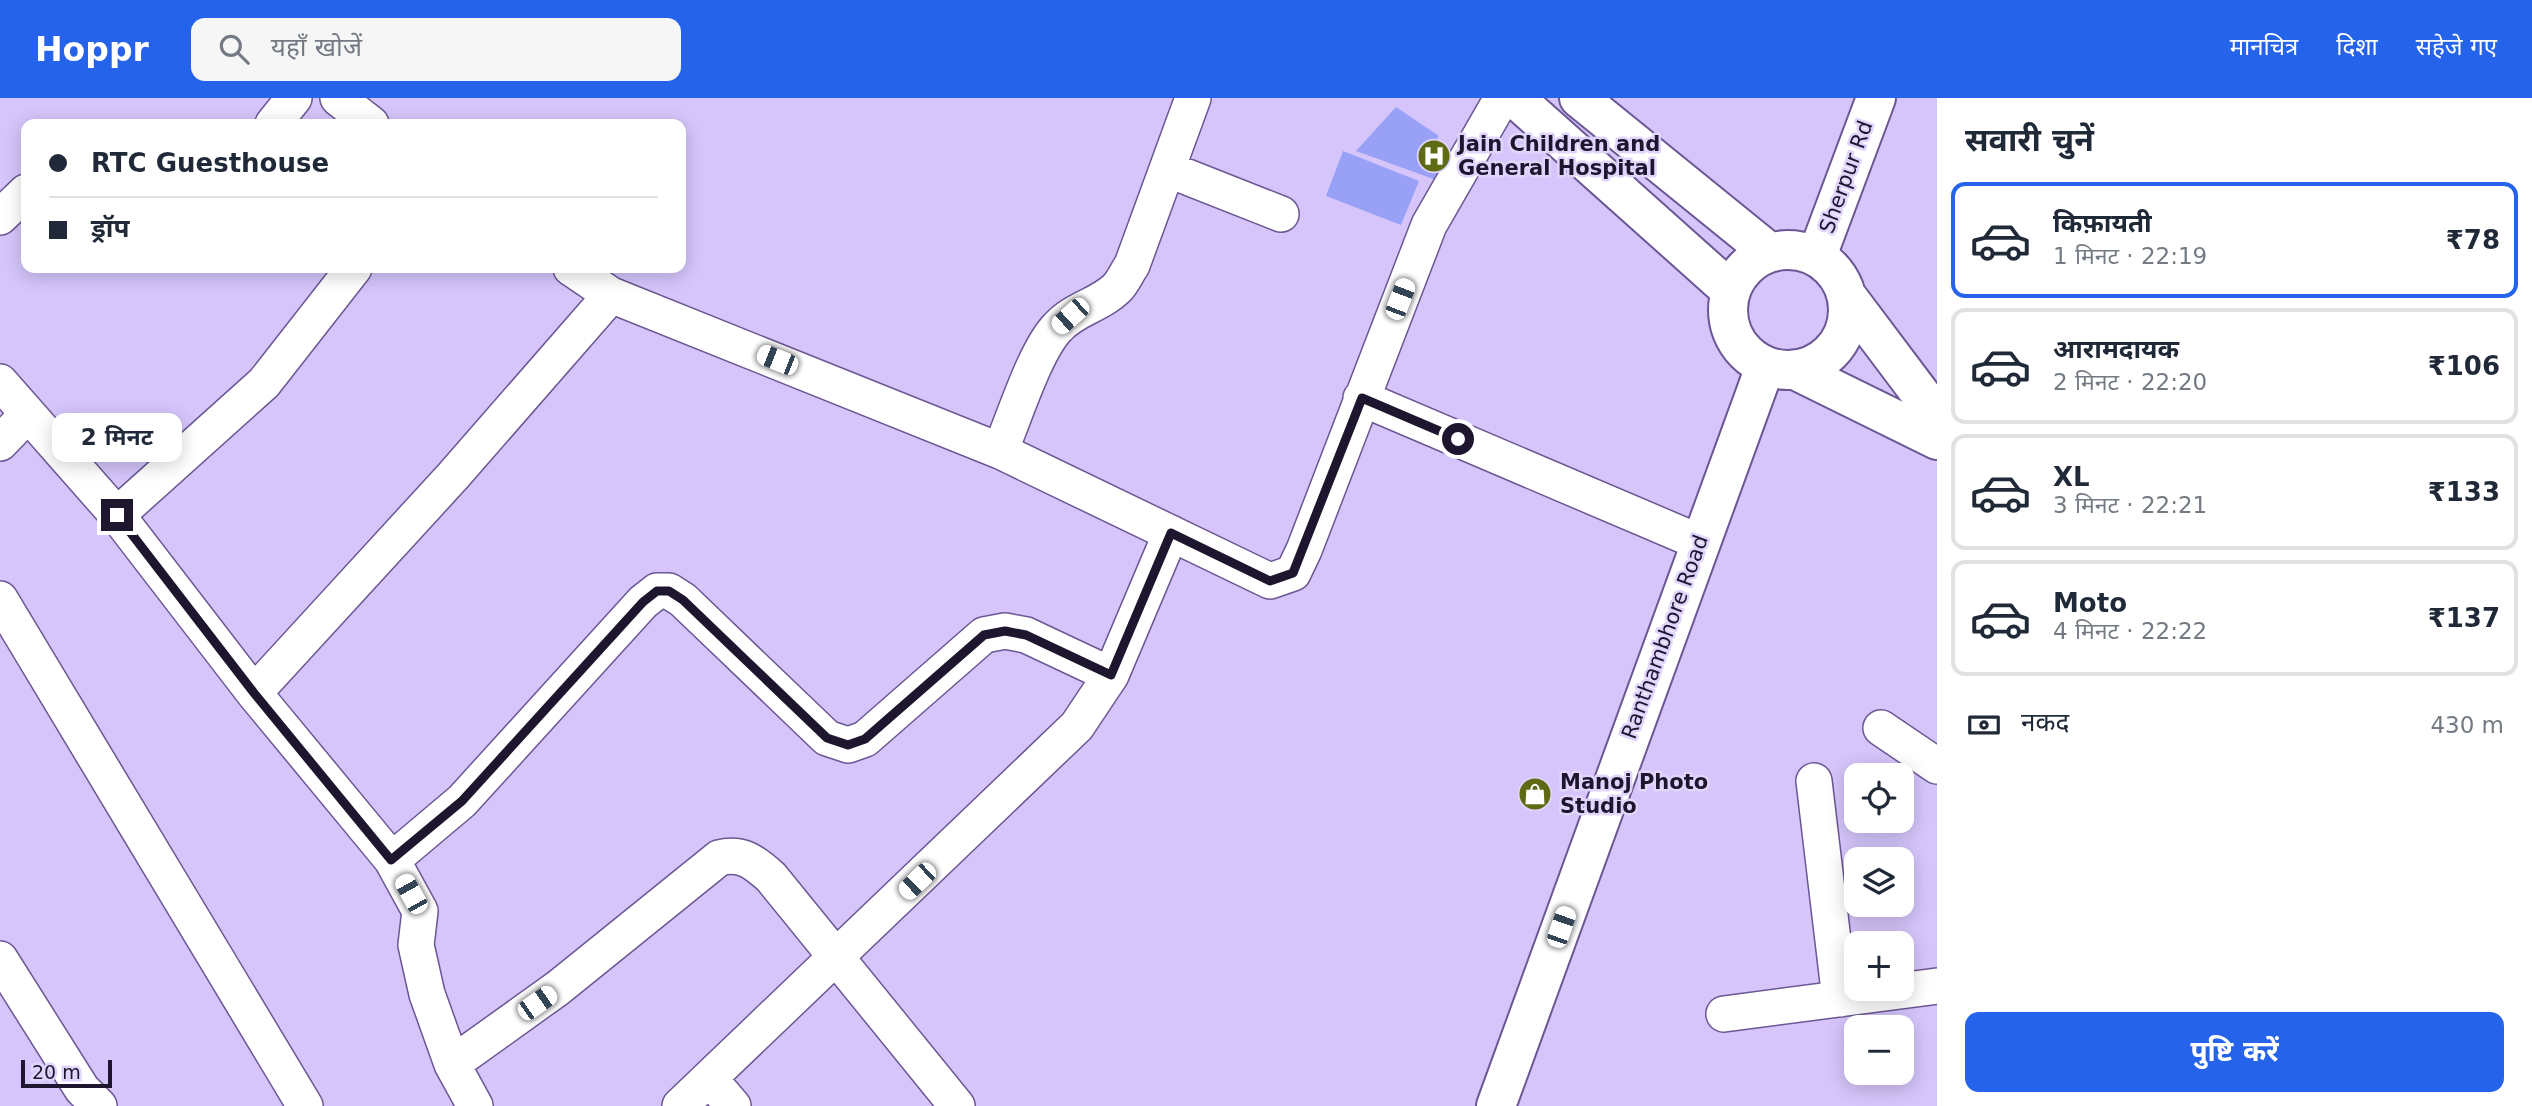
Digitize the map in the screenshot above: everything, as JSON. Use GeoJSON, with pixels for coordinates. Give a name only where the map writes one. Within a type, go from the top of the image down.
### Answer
{"type":"FeatureCollection","features":[{"type":"Feature","properties":{"kind":"main road"},"geometry":{"type":"LineString","coordinates":[[1516,98],[1730,290]]}},
{"type":"Feature","properties":{"kind":"main road"},"geometry":{"type":"LineString","coordinates":[[1579,98],[1769,252]]}},
{"type":"Feature","properties":{"kind":"main road","name":"Sherpur Rd"},"geometry":{"type":"LineString","coordinates":[[1817,256],[1876,98]]}},
{"type":"Feature","properties":{"kind":"main road"},"geometry":{"type":"LineString","coordinates":[[1937,416],[1849,299],[1835,271],[1817,256],[1794,249],[1769,252],[1753,260],[1739,273],[1730,290],[1726,308],[1729,326],[1737,344],[1749,357],[1937,440]]}},
{"type":"Feature","properties":{"kind":"main road"},"geometry":{"type":"LineString","coordinates":[[1781,369],[1827,357],[1846,331],[1849,299]]}},
{"type":"Feature","properties":{"kind":"main road","name":"Ranthambhore Road"},"geometry":{"type":"LineString","coordinates":[[1496,1106],[1699,542],[1781,369]]}},
{"type":"Feature","properties":{"kind":"street"},"geometry":{"type":"LineString","coordinates":[[277,119],[293,98]]}},
{"type":"Feature","properties":{"kind":"street"},"geometry":{"type":"LineString","coordinates":[[338,98],[365,119]]}},
{"type":"Feature","properties":{"kind":"street"},"geometry":{"type":"LineString","coordinates":[[1000,451],[1044,347],[1056,328],[1070,316],[1099,302],[1119,287],[1132,265],[1193,98]]}},
{"type":"Feature","properties":{"kind":"street"},"geometry":{"type":"LineString","coordinates":[[578,273],[611,295],[1000,451],[1270,581],[1293,573],[1429,225],[1502,98]]}},
{"type":"Feature","properties":{"kind":"street"},"geometry":{"type":"LineString","coordinates":[[1167,169],[1281,214]]}},
{"type":"Feature","properties":{"kind":"street"},"geometry":{"type":"LineString","coordinates":[[0,216],[21,197]]}},
{"type":"Feature","properties":{"kind":"street"},"geometry":{"type":"LineString","coordinates":[[117,515],[264,383],[350,273]]}},
{"type":"Feature","properties":{"kind":"street"},"geometry":{"type":"LineString","coordinates":[[254,693],[453,475],[611,295]]}},
{"type":"Feature","properties":{"kind":"street"},"geometry":{"type":"LineString","coordinates":[[0,382],[117,515],[254,693],[391,860],[420,911],[416,945],[427,995],[469,1105]]}},
{"type":"Feature","properties":{"kind":"street"},"geometry":{"type":"LineString","coordinates":[[1362,398],[1699,542]]}},
{"type":"Feature","properties":{"kind":"street"},"geometry":{"type":"LineString","coordinates":[[0,443],[28,414]]}},
{"type":"Feature","properties":{"kind":"street"},"geometry":{"type":"LineString","coordinates":[[680,1106],[837,959],[1077,726],[1111,675],[1171,533]]}},
{"type":"Feature","properties":{"kind":"street"},"geometry":{"type":"LineString","coordinates":[[391,860],[462,801],[643,602],[657,591],[669,591],[683,600],[827,738],[848,745],[865,739],[984,635],[1005,631],[1026,635],[1111,675]]}},
{"type":"Feature","properties":{"kind":"street"},"geometry":{"type":"LineString","coordinates":[[0,599],[305,1106]]}},
{"type":"Feature","properties":{"kind":"street"},"geometry":{"type":"LineString","coordinates":[[1881,728],[1937,766]]}},
{"type":"Feature","properties":{"kind":"street"},"geometry":{"type":"LineString","coordinates":[[1814,781],[1840,999]]}},
{"type":"Feature","properties":{"kind":"street"},"geometry":{"type":"LineString","coordinates":[[452,1064],[558,988],[719,858],[733,855],[750,859],[771,877],[957,1106]]}},
{"type":"Feature","properties":{"kind":"street"},"geometry":{"type":"LineString","coordinates":[[0,959],[82,1089],[99,1106]]}},
{"type":"Feature","properties":{"kind":"street"},"geometry":{"type":"LineString","coordinates":[[1724,1014],[1937,986]]}},
{"type":"Feature","properties":{"kind":"street"},"geometry":{"type":"LineString","coordinates":[[710,1079],[733,1106]]}},
{"type":"Feature","properties":{"kind":"building"},"geometry":{"type":"Polygon","coordinates":[[[1396,107],[1439,136],[1437,138],[1465,161],[1450,185],[1356,151],[1396,107]]]}},
{"type":"Feature","properties":{"kind":"building"},"geometry":{"type":"Polygon","coordinates":[[[1343,151],[1419,181],[1401,225],[1326,196],[1343,151]]]}},
{"type":"Feature","properties":{"kind":"place","name":"Jain Children and General Hospital"},"geometry":{"type":"Point","coordinates":[1434,156]}},
{"type":"Feature","properties":{"kind":"place","name":"Manoj Photo Studio"},"geometry":{"type":"Point","coordinates":[1535,794]}},
{"type":"Feature","properties":{"kind":"route"},"geometry":{"type":"LineString","coordinates":[[117,515],[254,693],[391,860],[462,801],[643,602],[657,591],[669,591],[683,600],[827,738],[848,745],[865,739],[984,635],[1005,631],[1026,635],[1111,675],[1171,533],[1270,581],[1293,573],[1362,398],[1458,439]]}}]}
